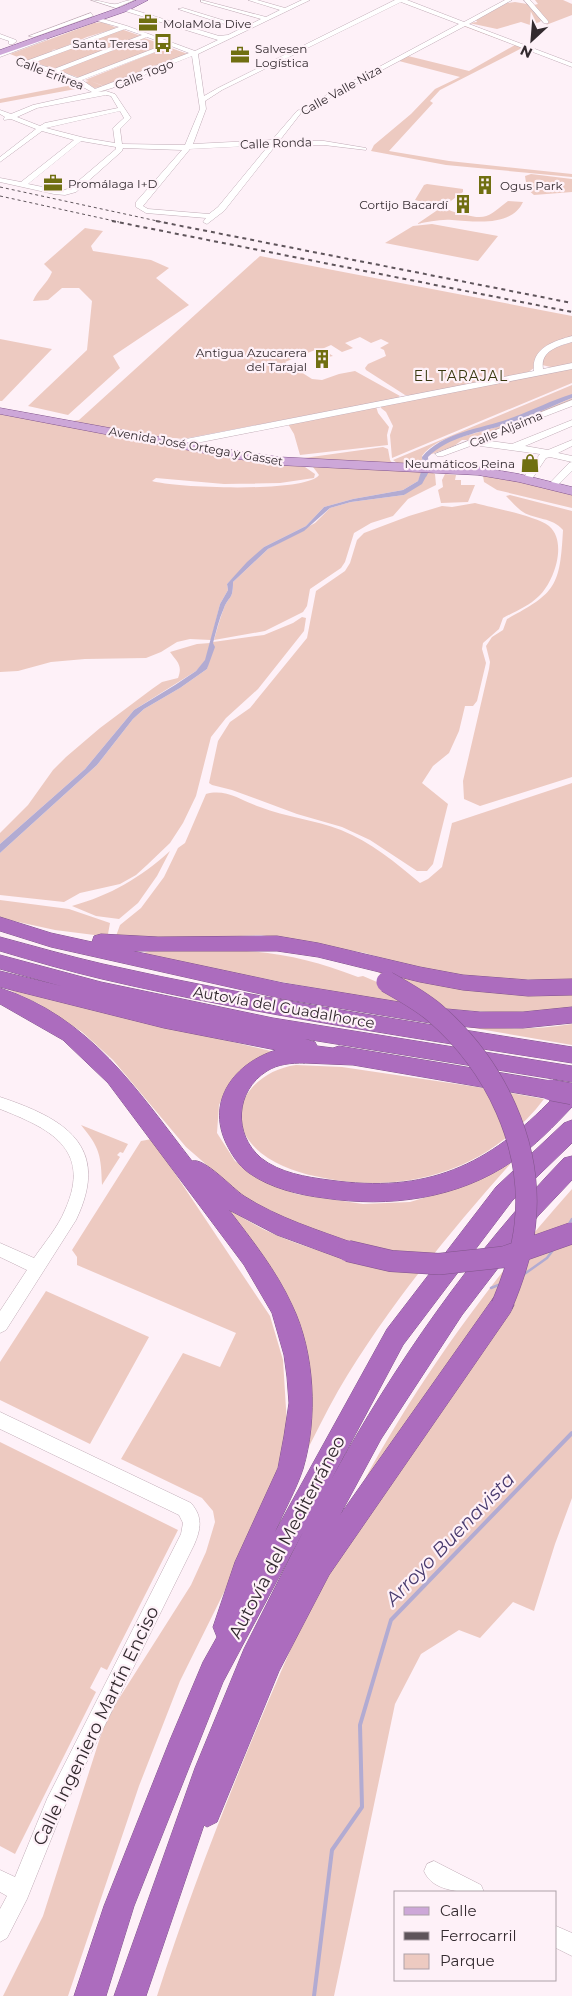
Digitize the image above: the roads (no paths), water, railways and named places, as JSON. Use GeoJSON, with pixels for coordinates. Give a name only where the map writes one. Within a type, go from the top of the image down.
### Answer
{"type":"FeatureCollection","features":[{"type":"Feature","properties":{"kind":"highway"},"geometry":{"type":"LineString","coordinates":[[9,926],[83,939],[126,943],[270,944],[312,949],[399,970],[461,982],[531,988],[572,986]]}},
{"type":"Feature","properties":{"kind":"highway"},"geometry":{"type":"LineString","coordinates":[[9,926],[60,942],[283,991],[436,1016],[480,1020],[523,1020],[572,1015]]}},
{"type":"Feature","properties":{"kind":"highway","name":"Autovía del Guadalhorce"},"geometry":{"type":"LineString","coordinates":[[0,944],[101,971],[308,1013],[568,1080]]}},
{"type":"Feature","properties":{"kind":"highway"},"geometry":{"type":"LineString","coordinates":[[133,1989],[269,1662],[315,1575],[502,1305],[519,1258],[526,1206],[526,1190],[520,1149],[508,1108],[496,1085],[481,1063],[453,1030],[434,1013],[387,982],[346,964],[270,944]]}},
{"type":"Feature","properties":{"kind":"highway","name":"Autovía del Guadalhorce"},"geometry":{"type":"LineString","coordinates":[[0,962],[101,990],[263,1024],[568,1080]]}},
{"type":"Feature","properties":{"kind":"highway"},"geometry":{"type":"LineString","coordinates":[[0,979],[164,1020],[351,1057]]}},
{"type":"Feature","properties":{"kind":"highway"},"geometry":{"type":"LineString","coordinates":[[0,996],[17,1003],[70,1034],[115,1077],[159,1133],[268,1282],[283,1310],[296,1355],[299,1377],[301,1403],[297,1436],[290,1469],[248,1562],[213,1672]]}},
{"type":"Feature","properties":{"kind":"highway"},"geometry":{"type":"LineString","coordinates":[[302,1054],[351,1057],[568,1080],[537,1129],[504,1156],[474,1172],[432,1186],[386,1194],[342,1192],[304,1185],[274,1176],[253,1164],[237,1147],[230,1128],[229,1109],[234,1094],[243,1080],[258,1067],[275,1058],[302,1054]]}},
{"type":"Feature","properties":{"kind":"highway","name":"Autovía del Mediterráneo"},"geometry":{"type":"LineString","coordinates":[[90,1996],[119,1906],[184,1740],[213,1672],[395,1337],[504,1194],[572,1129]]}},
{"type":"Feature","properties":{"kind":"highway"},"geometry":{"type":"LineString","coordinates":[[159,1133],[226,1195],[302,1236],[348,1251],[391,1261],[439,1264],[504,1257],[572,1233]]}},
{"type":"Feature","properties":{"kind":"highway","name":"Autovía del Mediterráneo"},"geometry":{"type":"LineString","coordinates":[[133,1989],[209,1768],[254,1659],[320,1526],[372,1430],[454,1307],[530,1209],[572,1164]]}},
{"type":"Feature","properties":{"kind":"main road"},"geometry":{"type":"LineString","coordinates":[[0,52],[137,0]]}},
{"type":"Feature","properties":{"kind":"main road"},"geometry":{"type":"LineString","coordinates":[[90,19],[109,18],[121,7],[144,0]]}},
{"type":"Feature","properties":{"kind":"main road","name":"Avenida José Ortega y Gasset"},"geometry":{"type":"LineString","coordinates":[[0,411],[278,461],[478,472],[527,480],[572,491]]}},
{"type":"Feature","properties":{"kind":"street"},"geometry":{"type":"LineString","coordinates":[[94,0],[121,7],[219,40]]}},
{"type":"Feature","properties":{"kind":"street"},"geometry":{"type":"LineString","coordinates":[[121,7],[131,0]]}},
{"type":"Feature","properties":{"kind":"street"},"geometry":{"type":"LineString","coordinates":[[173,12],[204,0],[266,19]]}},
{"type":"Feature","properties":{"kind":"street"},"geometry":{"type":"LineString","coordinates":[[250,0],[286,10]]}},
{"type":"Feature","properties":{"kind":"street"},"geometry":{"type":"LineString","coordinates":[[227,38],[304,0]]}},
{"type":"Feature","properties":{"kind":"street"},"geometry":{"type":"LineString","coordinates":[[203,100],[220,89],[401,0],[572,65]]}},
{"type":"Feature","properties":{"kind":"street"},"geometry":{"type":"LineString","coordinates":[[412,0],[441,14]]}},
{"type":"Feature","properties":{"kind":"street","name":"Calle Valle Niza"},"geometry":{"type":"LineString","coordinates":[[188,147],[140,202],[140,207],[146,211],[209,219],[221,209],[304,108],[510,0]]}},
{"type":"Feature","properties":{"kind":"street"},"geometry":{"type":"LineString","coordinates":[[527,0],[546,22]]}},
{"type":"Feature","properties":{"kind":"street"},"geometry":{"type":"LineString","coordinates":[[181,9],[246,29]]}},
{"type":"Feature","properties":{"kind":"street"},"geometry":{"type":"LineString","coordinates":[[155,19],[165,15]]}},
{"type":"Feature","properties":{"kind":"street"},"geometry":{"type":"LineString","coordinates":[[0,52],[12,43],[90,19],[109,18],[125,27],[195,54],[202,89],[203,109],[188,147]]}},
{"type":"Feature","properties":{"kind":"street"},"geometry":{"type":"LineString","coordinates":[[26,63],[125,27]]}},
{"type":"Feature","properties":{"kind":"street"},"geometry":{"type":"LineString","coordinates":[[52,72],[148,35]]}},
{"type":"Feature","properties":{"kind":"street"},"geometry":{"type":"LineString","coordinates":[[0,36],[14,40],[12,43]]}},
{"type":"Feature","properties":{"kind":"street","name":"Calle Togo"},"geometry":{"type":"LineString","coordinates":[[93,92],[195,54],[219,40],[227,38]]}},
{"type":"Feature","properties":{"kind":"street"},"geometry":{"type":"LineString","coordinates":[[78,80],[172,44]]}},
{"type":"Feature","properties":{"kind":"street","name":"Calle Eritrea"},"geometry":{"type":"LineString","coordinates":[[0,52],[11,58]]}},
{"type":"Feature","properties":{"kind":"street","name":"Calle Eritrea"},"geometry":{"type":"LineString","coordinates":[[18,61],[78,80],[93,92]]}},
{"type":"Feature","properties":{"kind":"street"},"geometry":{"type":"LineString","coordinates":[[0,180],[62,193],[73,190],[120,150],[116,128],[128,118],[110,87]]}},
{"type":"Feature","properties":{"kind":"street"},"geometry":{"type":"LineString","coordinates":[[202,89],[212,91],[220,89]]}},
{"type":"Feature","properties":{"kind":"street"},"geometry":{"type":"LineString","coordinates":[[0,122],[30,108],[93,92],[114,95]]}},
{"type":"Feature","properties":{"kind":"street"},"geometry":{"type":"LineString","coordinates":[[0,160],[45,125],[122,109]]}},
{"type":"Feature","properties":{"kind":"street","name":"Calle Ronda"},"geometry":{"type":"LineString","coordinates":[[0,112],[39,129],[78,140],[119,146],[162,148],[324,142],[364,149]]}},
{"type":"Feature","properties":{"kind":"street"},"geometry":{"type":"LineString","coordinates":[[22,185],[78,140]]}},
{"type":"Feature","properties":{"kind":"street"},"geometry":{"type":"LineString","coordinates":[[539,372],[537,366],[538,357],[545,349],[572,340]]}},
{"type":"Feature","properties":{"kind":"street"},"geometry":{"type":"LineString","coordinates":[[176,444],[572,366]]}},
{"type":"Feature","properties":{"kind":"street","name":"Calle Aljaima"},"geometry":{"type":"LineString","coordinates":[[440,454],[572,403]]}},
{"type":"Feature","properties":{"kind":"street"},"geometry":{"type":"LineString","coordinates":[[513,447],[572,423]]}},
{"type":"Feature","properties":{"kind":"street"},"geometry":{"type":"LineString","coordinates":[[473,442],[513,447],[572,459]]}},
{"type":"Feature","properties":{"kind":"street"},"geometry":{"type":"LineString","coordinates":[[527,480],[547,453],[572,443]]}},
{"type":"Feature","properties":{"kind":"street"},"geometry":{"type":"LineString","coordinates":[[552,486],[572,465]]}},
{"type":"Feature","properties":{"kind":"street"},"geometry":{"type":"LineString","coordinates":[[0,1103],[47,1123],[61,1132],[73,1146],[81,1171],[82,1184],[79,1199],[71,1214],[0,1325]]}},
{"type":"Feature","properties":{"kind":"street"},"geometry":{"type":"LineString","coordinates":[[0,1250],[38,1267]]}},
{"type":"Feature","properties":{"kind":"street","name":"Calle Ingeniero Martín Enciso"},"geometry":{"type":"LineString","coordinates":[[0,1420],[184,1509],[191,1515],[193,1522],[188,1539],[54,1806],[20,1892],[0,1931]]}},
{"type":"Feature","properties":{"kind":"street"},"geometry":{"type":"LineString","coordinates":[[434,1871],[472,1891]]}},
{"type":"Feature","properties":{"kind":"street"},"geometry":{"type":"LineString","coordinates":[[0,1880],[20,1892]]}},
{"type":"Feature","properties":{"kind":"street"},"geometry":{"type":"LineString","coordinates":[[557,1936],[572,1944]]}},
{"type":"Feature","properties":{"kind":"waterway"},"geometry":{"type":"LineString","coordinates":[[424,476],[426,471],[425,457],[439,444],[514,419],[572,396]]}},
{"type":"Feature","properties":{"kind":"waterway"},"geometry":{"type":"LineString","coordinates":[[569,1224],[572,1219]]}},
{"type":"Feature","properties":{"kind":"waterway"},"geometry":{"type":"LineString","coordinates":[[523,1275],[547,1258],[553,1250]]}},
{"type":"Feature","properties":{"kind":"waterway"},"geometry":{"type":"LineString","coordinates":[[491,1288],[501,1284]]}},
{"type":"Feature","properties":{"kind":"waterway","name":"Arroyo Buenavista"},"geometry":{"type":"LineString","coordinates":[[314,1996],[332,1850],[362,1807],[360,1725],[391,1620],[572,1433]]}},
{"type":"Feature","properties":{"kind":"railway"},"geometry":{"type":"LineString","coordinates":[[0,187],[162,222]]}},
{"type":"Feature","properties":{"kind":"railway"},"geometry":{"type":"LineString","coordinates":[[0,196],[119,222]]}},
{"type":"Feature","properties":{"kind":"railway"},"geometry":{"type":"LineString","coordinates":[[112,221],[572,312]]}},
{"type":"Feature","properties":{"kind":"railway"},"geometry":{"type":"LineString","coordinates":[[156,221],[572,303]]}},
{"type":"Feature","properties":{"kind":"place","name":"MolaMola Dive"},"geometry":{"type":"Point","coordinates":[148,23]}},
{"type":"Feature","properties":{"kind":"place","name":"Santa Teresa"},"geometry":{"type":"Point","coordinates":[163,43]}},
{"type":"Feature","properties":{"kind":"place","name":"Salvesen Logística"},"geometry":{"type":"Point","coordinates":[240,55]}},
{"type":"Feature","properties":{"kind":"place","name":"Promálaga I+D"},"geometry":{"type":"Point","coordinates":[53,183]}},
{"type":"Feature","properties":{"kind":"place","name":"Ogus Park"},"geometry":{"type":"Point","coordinates":[485,185]}},
{"type":"Feature","properties":{"kind":"place","name":"Cortijo Bacardí"},"geometry":{"type":"Point","coordinates":[463,204]}},
{"type":"Feature","properties":{"kind":"place","name":"Antigua Azucarera del Tarajal"},"geometry":{"type":"Point","coordinates":[322,359]}},
{"type":"Feature","properties":{"kind":"place","name":"Neumáticos Reina"},"geometry":{"type":"Point","coordinates":[530,463]}},
{"type":"Feature","properties":{"kind":"district","name":"EL TARAJAL"},"geometry":{"type":"Point","coordinates":[461,376]}}]}
